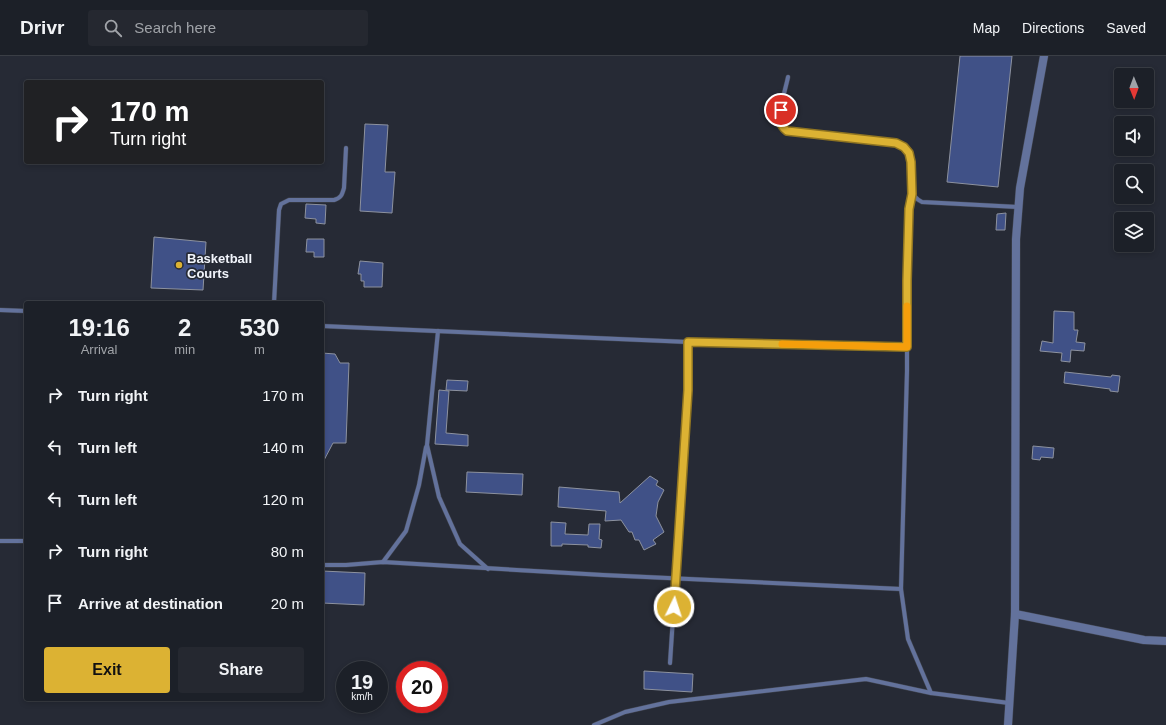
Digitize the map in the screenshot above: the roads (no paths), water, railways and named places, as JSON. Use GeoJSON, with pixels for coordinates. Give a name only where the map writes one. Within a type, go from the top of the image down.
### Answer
{"type":"FeatureCollection","features":[{"type":"Feature","properties":{"kind":"street"},"geometry":{"type":"LineString","coordinates":[[1008,725],[1015,614],[1016,247],[1020,188],[1044,56]]}},
{"type":"Feature","properties":{"kind":"street"},"geometry":{"type":"LineString","coordinates":[[1015,614],[1144,640],[1166,641]]}},
{"type":"Feature","properties":{"kind":"lane"},"geometry":{"type":"LineString","coordinates":[[788,77],[780,119],[782,127],[787,131],[896,143],[904,147],[909,153],[911,162],[912,194],[909,209],[901,589],[908,639],[931,693]]}},
{"type":"Feature","properties":{"kind":"lane"},"geometry":{"type":"LineString","coordinates":[[274,301],[279,210],[281,204],[289,200],[334,200],[340,198],[344,188],[346,148]]}},
{"type":"Feature","properties":{"kind":"lane"},"geometry":{"type":"LineString","coordinates":[[912,194],[915,199],[922,202],[1019,207]]}},
{"type":"Feature","properties":{"kind":"lane"},"geometry":{"type":"LineString","coordinates":[[0,310],[24,311]]}},
{"type":"Feature","properties":{"kind":"lane"},"geometry":{"type":"LineString","coordinates":[[324,326],[688,342],[907,347]]}},
{"type":"Feature","properties":{"kind":"lane"},"geometry":{"type":"LineString","coordinates":[[383,562],[406,532],[419,485],[427,445],[438,331]]}},
{"type":"Feature","properties":{"kind":"lane"},"geometry":{"type":"LineString","coordinates":[[670,663],[677,579],[688,390],[688,342]]}},
{"type":"Feature","properties":{"kind":"lane"},"geometry":{"type":"LineString","coordinates":[[427,445],[439,498],[460,544],[488,569]]}},
{"type":"Feature","properties":{"kind":"lane"},"geometry":{"type":"LineString","coordinates":[[0,541],[24,541]]}},
{"type":"Feature","properties":{"kind":"lane"},"geometry":{"type":"LineString","coordinates":[[324,565],[383,562],[677,579],[901,589]]}},
{"type":"Feature","properties":{"kind":"lane"},"geometry":{"type":"LineString","coordinates":[[594,725],[625,712],[669,702],[866,679],[931,693],[1009,704]]}},
{"type":"Feature","properties":{"kind":"place","name":"Basketball Courts"},"geometry":{"type":"Point","coordinates":[179,265]}}]}
